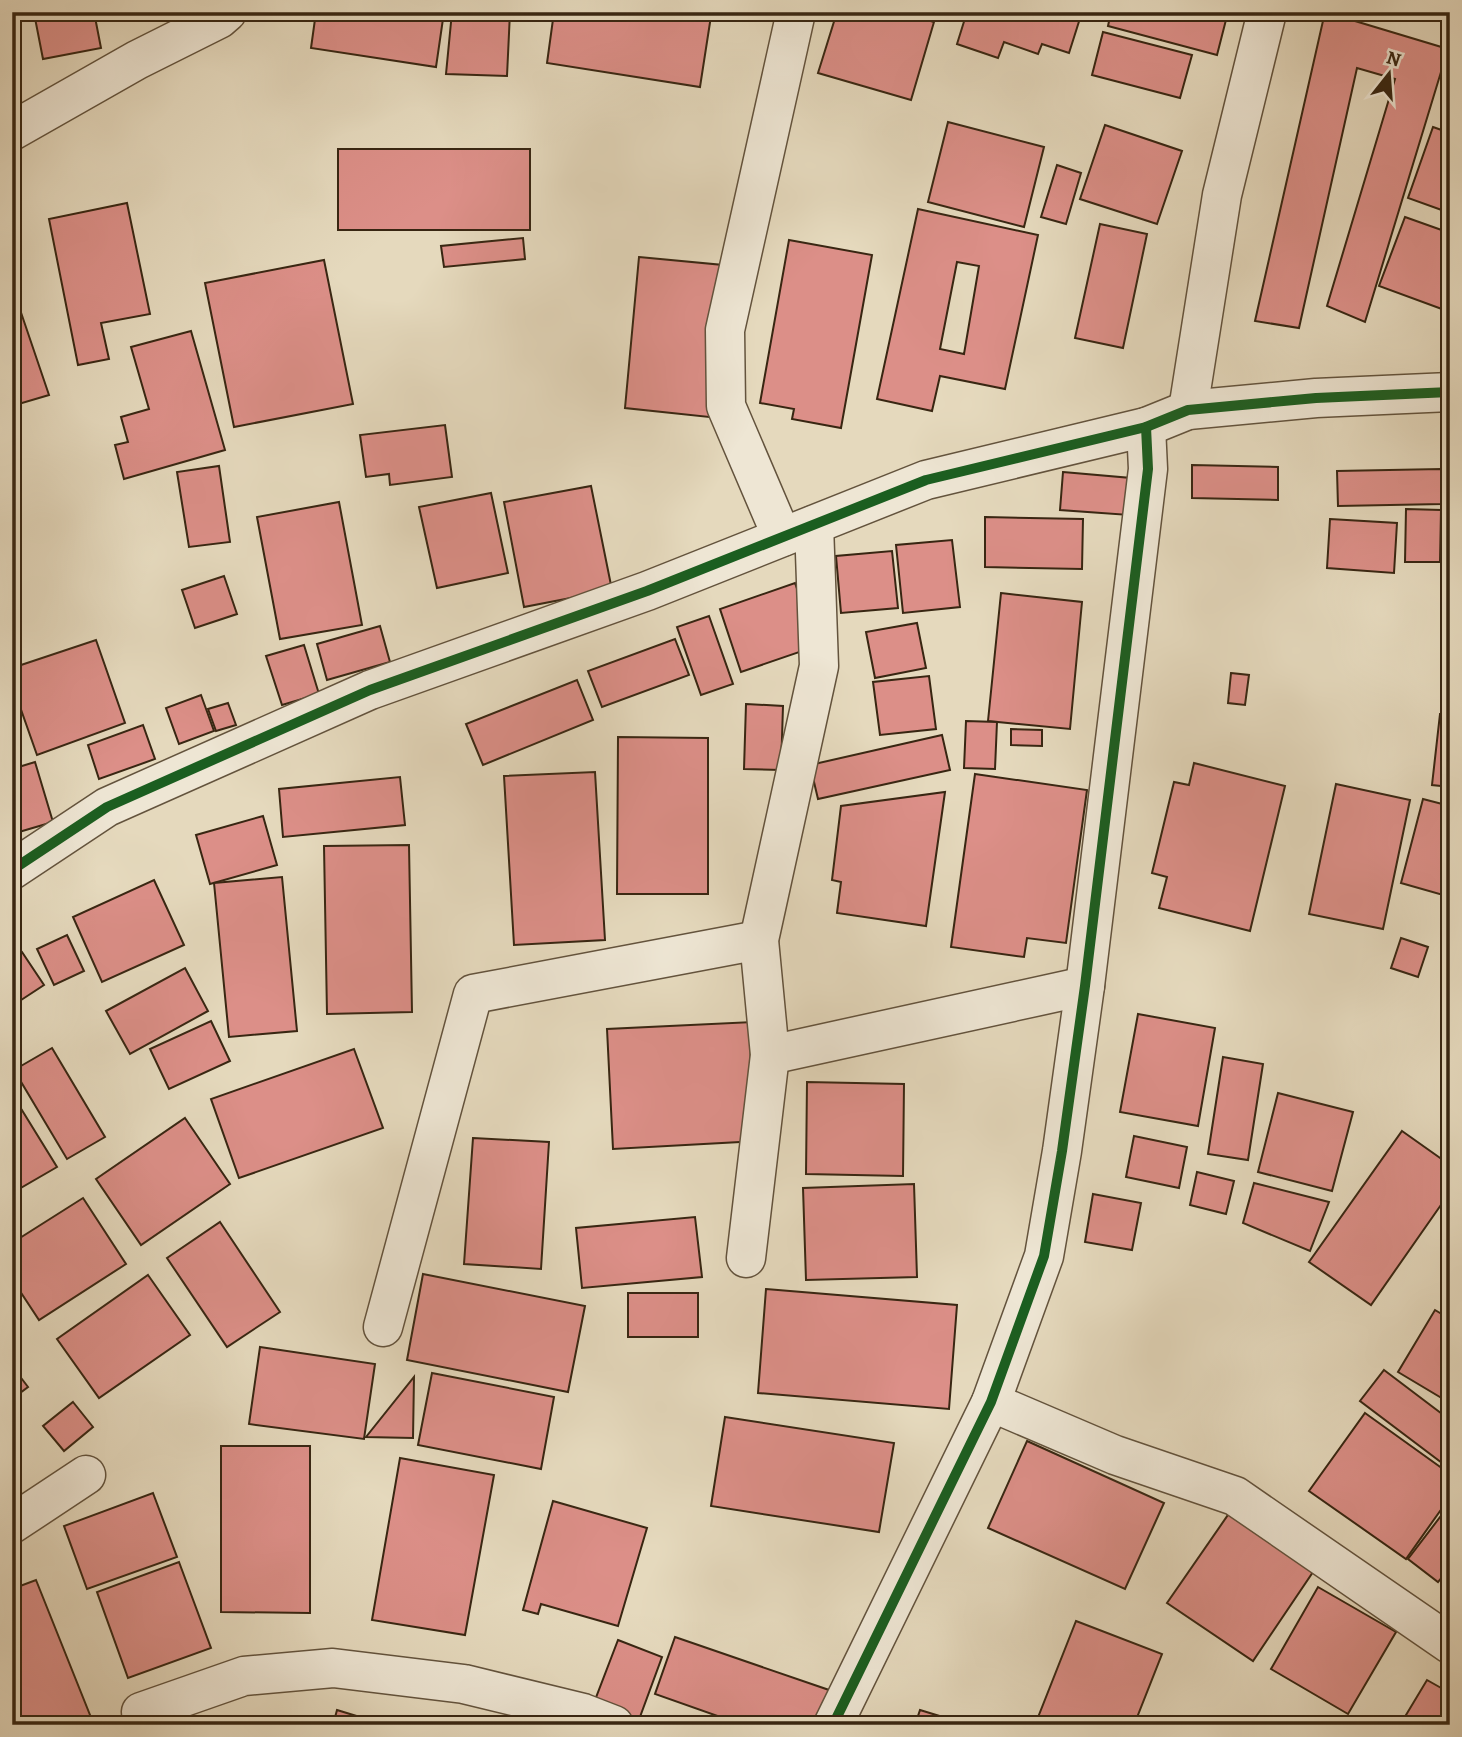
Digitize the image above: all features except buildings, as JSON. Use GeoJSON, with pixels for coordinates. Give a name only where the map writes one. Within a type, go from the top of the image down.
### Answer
{"type":"FeatureCollection","features":[{"type":"Feature","properties":{"kind":"street"},"geometry":{"type":"LineString","coordinates":[[12,131],[137,60],[219,19],[227,12]]}},
{"type":"Feature","properties":{"kind":"street"},"geometry":{"type":"LineString","coordinates":[[746,1258],[770,1055],[759,940],[819,666],[798,531],[726,406],[725,330],[796,12]]}},
{"type":"Feature","properties":{"kind":"street"},"geometry":{"type":"LineString","coordinates":[[1188,410],[1222,195],[1267,12]]}},
{"type":"Feature","properties":{"kind":"street"},"geometry":{"type":"LineString","coordinates":[[12,870],[107,807],[370,690],[647,591],[926,480],[1146,427],[1188,410],[1316,398],[1450,392]]}},
{"type":"Feature","properties":{"kind":"street"},"geometry":{"type":"LineString","coordinates":[[833,1725],[991,1402],[1044,1256],[1085,986],[1148,469],[1146,427]]}},
{"type":"Feature","properties":{"kind":"street"},"geometry":{"type":"LineString","coordinates":[[383,1327],[473,994],[759,940]]}},
{"type":"Feature","properties":{"kind":"street"},"geometry":{"type":"LineString","coordinates":[[770,1055],[1085,986]]}},
{"type":"Feature","properties":{"kind":"street"},"geometry":{"type":"LineString","coordinates":[[991,1402],[1115,1455],[1235,1496],[1450,1644]]}},
{"type":"Feature","properties":{"kind":"street"},"geometry":{"type":"LineString","coordinates":[[12,1524],[86,1475]]}},
{"type":"Feature","properties":{"kind":"street"},"geometry":{"type":"LineString","coordinates":[[141,1712],[244,1676],[332,1668],[464,1684],[583,1713],[614,1725]]}},
{"type":"Feature","properties":{"kind":"cycle path"},"geometry":{"type":"LineString","coordinates":[[12,870],[107,807],[370,690],[647,591],[926,480],[1146,427],[1188,410],[1316,398],[1450,392]]}},
{"type":"Feature","properties":{"kind":"cycle path"},"geometry":{"type":"LineString","coordinates":[[833,1725],[991,1402],[1044,1256],[1085,986],[1148,469],[1146,427]]}}]}
